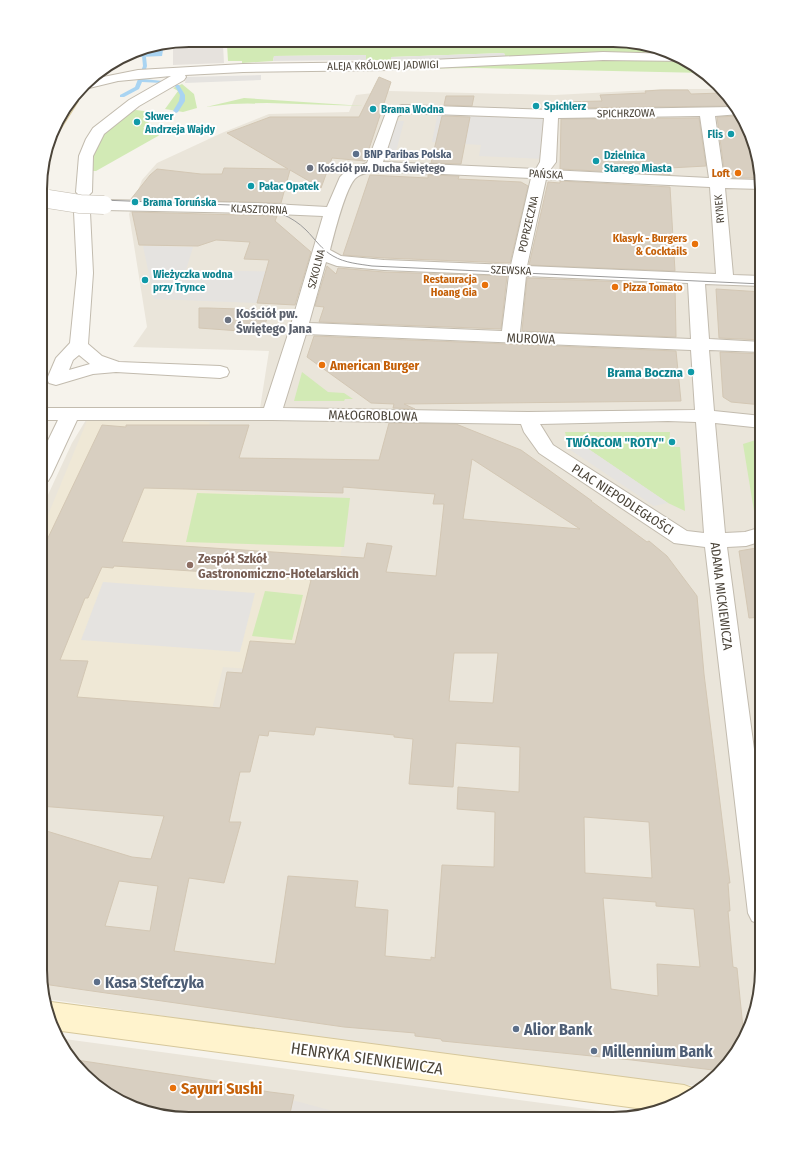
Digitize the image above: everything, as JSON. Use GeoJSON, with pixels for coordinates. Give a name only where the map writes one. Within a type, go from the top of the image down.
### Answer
{"type":"FeatureCollection","features":[{"type":"Feature","properties":{"kind":"street","name":"ALEJA KRÓLOWEJ JADWIGI"},"geometry":{"type":"LineString","coordinates":[[94,83],[138,74],[243,68],[389,66],[603,56],[667,58]]}},
{"type":"Feature","properties":{"kind":"street"},"geometry":{"type":"LineString","coordinates":[[84,192],[86,156],[98,131],[134,103],[179,77]]}},
{"type":"Feature","properties":{"kind":"street","name":"SPICHRZOWA"},"geometry":{"type":"LineString","coordinates":[[374,166],[392,113],[396,111],[414,109],[551,114],[731,110]]}},
{"type":"Feature","properties":{"kind":"street"},"geometry":{"type":"LineString","coordinates":[[707,112],[717,183]]}},
{"type":"Feature","properties":{"kind":"street","name":"POPRZECZNA"},"geometry":{"type":"LineString","coordinates":[[510,337],[518,270],[540,174],[548,162],[551,114]]}},
{"type":"Feature","properties":{"kind":"street","name":"PAŃSKA"},"geometry":{"type":"LineString","coordinates":[[374,166],[717,183]]}},
{"type":"Feature","properties":{"kind":"street","name":"SZKOLNA"},"geometry":{"type":"LineString","coordinates":[[272,414],[299,328],[332,212],[345,180],[352,173],[374,166]]}},
{"type":"Feature","properties":{"kind":"street","name":"RYNEK"},"geometry":{"type":"LineString","coordinates":[[725,280],[717,183],[755,185]]}},
{"type":"Feature","properties":{"kind":"street","name":"KLASZTORNA"},"geometry":{"type":"LineString","coordinates":[[47,199],[80,204],[254,208],[332,212]]}},
{"type":"Feature","properties":{"kind":"street"},"geometry":{"type":"LineString","coordinates":[[82,212],[85,273],[79,345],[65,358],[52,379],[92,369],[117,367],[220,372]]}},
{"type":"Feature","properties":{"kind":"street","name":"SZEWSKA"},"geometry":{"type":"LineString","coordinates":[[320,251],[337,261],[352,263],[701,278]]}},
{"type":"Feature","properties":{"kind":"street"},"geometry":{"type":"LineString","coordinates":[[701,278],[755,281]]}},
{"type":"Feature","properties":{"kind":"street","name":"ADAMA MICKIEWICZA"},"geometry":{"type":"LineString","coordinates":[[701,278],[700,345],[715,541],[755,858]]}},
{"type":"Feature","properties":{"kind":"street","name":"MUROWA"},"geometry":{"type":"LineString","coordinates":[[299,328],[755,347]]}},
{"type":"Feature","properties":{"kind":"street"},"geometry":{"type":"LineString","coordinates":[[79,345],[96,360],[117,367]]}},
{"type":"Feature","properties":{"kind":"street","name":"MAŁOGROBLOWA"},"geometry":{"type":"LineString","coordinates":[[47,414],[272,414],[528,418],[668,415],[706,416],[755,421]]}},
{"type":"Feature","properties":{"kind":"street"},"geometry":{"type":"LineString","coordinates":[[47,463],[70,415]]}},
{"type":"Feature","properties":{"kind":"street","name":"PLAC NIEPODLEGŁOŚCI"},"geometry":{"type":"LineString","coordinates":[[528,418],[534,432],[546,449],[682,538],[715,541],[746,539],[755,536]]}},
{"type":"Feature","properties":{"kind":"street","name":"HENRYKA SIENKIEWICZA"},"geometry":{"type":"LineString","coordinates":[[55,1017],[673,1099]]}},
{"type":"Feature","properties":{"kind":"shaded area"},"geometry":{"type":"Polygon","coordinates":[[[223,47],[224,63],[173,65],[173,48],[223,47]]]}},
{"type":"Feature","properties":{"kind":"shaded area"},"geometry":{"type":"Polygon","coordinates":[[[504,53],[506,58],[391,62],[391,57],[504,53]]]}},
{"type":"Feature","properties":{"kind":"shaded area"},"geometry":{"type":"Polygon","coordinates":[[[366,55],[366,60],[273,61],[274,56],[366,55]]]}},
{"type":"Feature","properties":{"kind":"shaded area"},"geometry":{"type":"Polygon","coordinates":[[[261,75],[261,80],[185,83],[186,77],[261,75]]]}},
{"type":"Feature","properties":{"kind":"shaded area"},"geometry":{"type":"Polygon","coordinates":[[[667,89],[715,89],[726,102],[744,134],[754,170],[755,980],[750,1007],[744,1025],[736,1041],[726,1057],[714,1071],[695,1086],[327,1040],[50,999],[47,980],[47,497],[72,443],[86,420],[258,421],[269,351],[133,347],[147,327],[129,214],[142,180],[157,163],[224,132],[269,114],[349,112],[356,95],[390,91],[555,95],[667,89]]]}},
{"type":"Feature","properties":{"kind":"shaded area"},"geometry":{"type":"Polygon","coordinates":[[[438,113],[546,118],[544,159],[479,156],[481,145],[432,142],[438,113]]]}},
{"type":"Feature","properties":{"kind":"shaded area"},"geometry":{"type":"Polygon","coordinates":[[[395,121],[404,121],[396,152],[386,151],[395,121]]]}},
{"type":"Feature","properties":{"kind":"shaded area"},"geometry":{"type":"Polygon","coordinates":[[[143,246],[193,247],[186,270],[293,272],[285,304],[154,299],[143,246]]]}},
{"type":"Feature","properties":{"kind":"shaded area","name":"Zespół Szkół Gastronomiczno-Hotelarskich"},"geometry":{"type":"Polygon","coordinates":[[[89,416],[210,422],[189,490],[350,500],[320,674],[223,667],[212,709],[47,697],[47,644],[64,599],[47,598],[47,518],[89,416]]]}},
{"type":"Feature","properties":{"kind":"shaded area"},"geometry":{"type":"Polygon","coordinates":[[[587,448],[668,503],[654,506],[569,449],[587,448]]]}},
{"type":"Feature","properties":{"kind":"shaded area"},"geometry":{"type":"Polygon","coordinates":[[[103,582],[255,593],[240,652],[81,640],[103,582]]]}},
{"type":"Feature","properties":{"kind":"shaded area"},"geometry":{"type":"Polygon","coordinates":[[[65,1039],[610,1112],[170,1111],[134,1101],[102,1083],[88,1071],[76,1057],[65,1039]]]}},
{"type":"Feature","properties":{"kind":"shaded area"},"geometry":{"type":"Polygon","coordinates":[[[255,1090],[337,1112],[250,1112],[255,1090]]]}},
{"type":"Feature","properties":{"kind":"green space"},"geometry":{"type":"Polygon","coordinates":[[[227,47],[623,47],[651,52],[506,58],[504,53],[391,57],[391,60],[366,60],[366,55],[274,56],[273,61],[242,63],[242,61],[228,61],[227,47]]]}},
{"type":"Feature","properties":{"kind":"green space"},"geometry":{"type":"Polygon","coordinates":[[[588,59],[672,60],[695,73],[476,68],[400,69],[588,59]]]}},
{"type":"Feature","properties":{"kind":"green space"},"geometry":{"type":"Polygon","coordinates":[[[182,84],[194,94],[197,108],[183,112],[165,109],[178,91],[173,88],[182,84]]]}},
{"type":"Feature","properties":{"kind":"green space"},"geometry":{"type":"Polygon","coordinates":[[[244,98],[364,106],[267,103],[231,104],[206,107],[244,98]]]}},
{"type":"Feature","properties":{"kind":"green space","name":"Skwer Andrzeja Wajdy"},"geometry":{"type":"Polygon","coordinates":[[[136,110],[151,112],[144,119],[151,120],[143,128],[163,131],[158,136],[96,171],[91,171],[95,148],[101,135],[130,111],[136,110]]]}},
{"type":"Feature","properties":{"kind":"green space"},"geometry":{"type":"Polygon","coordinates":[[[302,372],[328,392],[344,393],[353,399],[345,399],[344,401],[294,401],[302,372]]]}},
{"type":"Feature","properties":{"kind":"green space"},"geometry":{"type":"Polygon","coordinates":[[[565,432],[670,432],[669,443],[673,447],[680,447],[685,511],[668,503],[587,448],[569,449],[565,432]]]}},
{"type":"Feature","properties":{"kind":"green space"},"geometry":{"type":"Polygon","coordinates":[[[755,440],[755,512],[754,511],[743,444],[755,440]]]}},
{"type":"Feature","properties":{"kind":"green space"},"geometry":{"type":"Polygon","coordinates":[[[197,493],[350,498],[344,547],[186,542],[197,493]]]}},
{"type":"Feature","properties":{"kind":"green space"},"geometry":{"type":"Polygon","coordinates":[[[265,591],[303,595],[292,640],[252,636],[265,591]]]}},
{"type":"Feature","properties":{"kind":"water"},"geometry":{"type":"Polygon","coordinates":[[[163,50],[162,56],[140,57],[152,52],[163,50]]]}},
{"type":"Feature","properties":{"kind":"building"},"geometry":{"type":"Polygon","coordinates":[[[379,77],[391,82],[365,161],[332,158],[321,188],[290,170],[281,203],[131,199],[150,175],[157,169],[201,174],[222,174],[224,168],[288,169],[227,133],[270,117],[359,117],[379,77]]]}},
{"type":"Feature","properties":{"kind":"building"},"geometry":{"type":"Polygon","coordinates":[[[688,90],[691,94],[718,93],[729,106],[561,108],[561,102],[602,101],[600,95],[646,93],[645,91],[688,90]]]}},
{"type":"Feature","properties":{"kind":"building"},"geometry":{"type":"Polygon","coordinates":[[[446,96],[474,96],[472,106],[444,105],[446,96]]]}},
{"type":"Feature","properties":{"kind":"building"},"geometry":{"type":"Polygon","coordinates":[[[442,116],[470,117],[461,164],[431,163],[442,116]]]}},
{"type":"Feature","properties":{"kind":"building"},"geometry":{"type":"Polygon","coordinates":[[[735,116],[736,118],[744,134],[750,152],[755,178],[732,178],[725,176],[717,117],[735,116]]]}},
{"type":"Feature","properties":{"kind":"building"},"geometry":{"type":"Polygon","coordinates":[[[699,118],[706,166],[669,168],[670,175],[560,169],[561,119],[699,118]]]}},
{"type":"Feature","properties":{"kind":"building"},"geometry":{"type":"Polygon","coordinates":[[[370,175],[428,178],[428,175],[459,176],[458,179],[521,182],[528,186],[510,263],[343,255],[370,175]]]}},
{"type":"Feature","properties":{"kind":"building"},"geometry":{"type":"Polygon","coordinates":[[[560,181],[670,187],[675,271],[529,265],[548,182],[560,183],[560,181]]]}},
{"type":"Feature","properties":{"kind":"building"},"geometry":{"type":"Polygon","coordinates":[[[132,212],[277,216],[275,221],[311,252],[295,305],[257,303],[269,260],[244,259],[250,242],[216,240],[198,246],[139,245],[132,212]]]}},
{"type":"Feature","properties":{"kind":"building"},"geometry":{"type":"Polygon","coordinates":[[[327,266],[336,274],[338,268],[384,272],[507,276],[501,329],[319,322],[324,307],[315,306],[327,266]]]}},
{"type":"Feature","properties":{"kind":"building"},"geometry":{"type":"Polygon","coordinates":[[[527,278],[675,284],[676,337],[522,331],[527,278]]]}},
{"type":"Feature","properties":{"kind":"building"},"geometry":{"type":"Polygon","coordinates":[[[716,289],[755,292],[755,340],[719,338],[716,289]]]}},
{"type":"Feature","properties":{"kind":"building","name":"Kościół pw. Świętego Jana"},"geometry":{"type":"Polygon","coordinates":[[[199,308],[270,310],[263,330],[240,331],[199,328],[199,308]]]}},
{"type":"Feature","properties":{"kind":"building"},"geometry":{"type":"Polygon","coordinates":[[[314,336],[676,351],[681,401],[404,404],[415,409],[393,408],[394,404],[371,403],[307,357],[314,336]]]}},
{"type":"Feature","properties":{"kind":"building"},"geometry":{"type":"Polygon","coordinates":[[[720,352],[755,354],[755,404],[731,402],[723,397],[720,352]]]}},
{"type":"Feature","properties":{"kind":"building"},"geometry":{"type":"Polygon","coordinates":[[[389,423],[456,424],[521,450],[647,542],[649,541],[667,556],[697,596],[704,674],[730,883],[728,883],[730,911],[728,911],[733,967],[737,968],[743,1027],[726,1057],[715,1070],[632,1060],[442,1041],[441,1039],[415,1036],[415,1033],[344,1027],[48,985],[47,831],[132,857],[151,859],[164,816],[47,807],[47,540],[102,425],[126,427],[126,425],[249,425],[239,458],[379,460],[389,423]],[[472,459],[463,519],[580,529],[472,459]],[[343,487],[343,493],[144,488],[122,542],[364,558],[367,543],[392,546],[386,572],[436,576],[444,504],[433,504],[435,494],[343,487]],[[114,566],[113,568],[102,567],[88,598],[85,598],[60,660],[88,661],[77,697],[220,708],[227,672],[242,673],[250,641],[295,644],[311,580],[301,578],[114,566]],[[454,653],[449,701],[493,703],[498,653],[454,653]],[[316,727],[314,735],[269,731],[268,736],[259,735],[250,772],[240,772],[229,822],[241,822],[224,883],[189,878],[174,951],[275,964],[288,876],[358,881],[355,907],[388,910],[385,956],[431,960],[431,957],[435,958],[442,865],[494,867],[495,812],[457,809],[458,787],[519,792],[520,747],[456,743],[453,787],[409,784],[413,739],[394,737],[394,735],[316,727]],[[584,817],[585,873],[652,878],[649,822],[584,817]],[[119,881],[105,926],[150,931],[158,886],[119,881]],[[603,898],[611,989],[658,996],[657,964],[700,967],[694,909],[656,906],[656,902],[603,898]]]}},
{"type":"Feature","properties":{"kind":"building"},"geometry":{"type":"Polygon","coordinates":[[[755,548],[755,618],[749,618],[739,551],[755,548]]]}},
{"type":"Feature","properties":{"kind":"building"},"geometry":{"type":"Polygon","coordinates":[[[79,1060],[222,1082],[222,1084],[294,1095],[290,1112],[170,1111],[134,1101],[118,1093],[102,1083],[88,1071],[79,1060]]]}},
{"type":"Feature","properties":{"kind":"waterway"},"geometry":{"type":"LineString","coordinates":[[122,96],[137,88],[145,66],[144,57]]}},
{"type":"Feature","properties":{"kind":"waterway"},"geometry":{"type":"LineString","coordinates":[[140,80],[163,82]]}},
{"type":"Feature","properties":{"kind":"waterway"},"geometry":{"type":"LineString","coordinates":[[176,111],[183,98],[182,92],[177,86]]}},
{"type":"Feature","properties":{"kind":"tram line"},"geometry":{"type":"LineString","coordinates":[[47,203],[76,199],[256,206],[269,209],[289,217],[301,225],[325,251],[333,256],[347,262],[372,266],[755,284]]}},
{"type":"Feature","properties":{"kind":"place","name":"Spichlerz"},"geometry":{"type":"Point","coordinates":[536,106]}},
{"type":"Feature","properties":{"kind":"place","name":"Brama Wodna"},"geometry":{"type":"Point","coordinates":[373,109]}},
{"type":"Feature","properties":{"kind":"place","name":"Skwer Andrzeja Wajdy"},"geometry":{"type":"Point","coordinates":[137,122]}},
{"type":"Feature","properties":{"kind":"place","name":"Flis"},"geometry":{"type":"Point","coordinates":[731,134]}},
{"type":"Feature","properties":{"kind":"place","name":"BNP Paribas Polska"},"geometry":{"type":"Point","coordinates":[356,154]}},
{"type":"Feature","properties":{"kind":"place","name":"Dzielnica Starego Miasta"},"geometry":{"type":"Point","coordinates":[596,161]}},
{"type":"Feature","properties":{"kind":"place","name":"Kościół pw. Ducha Świętego"},"geometry":{"type":"Point","coordinates":[310,168]}},
{"type":"Feature","properties":{"kind":"place","name":"Loft"},"geometry":{"type":"Point","coordinates":[738,173]}},
{"type":"Feature","properties":{"kind":"place","name":"Pałac Opatek"},"geometry":{"type":"Point","coordinates":[251,186]}},
{"type":"Feature","properties":{"kind":"place","name":"Brama Toruńska"},"geometry":{"type":"Point","coordinates":[135,202]}},
{"type":"Feature","properties":{"kind":"place","name":"Klasyk - Burgers & Cocktails"},"geometry":{"type":"Point","coordinates":[695,244]}},
{"type":"Feature","properties":{"kind":"place","name":"Wieżyczka wodna przy Trynce"},"geometry":{"type":"Point","coordinates":[145,280]}},
{"type":"Feature","properties":{"kind":"place","name":"Restauracja Hoang Gia"},"geometry":{"type":"Point","coordinates":[485,285]}},
{"type":"Feature","properties":{"kind":"place","name":"Pizza Tomato"},"geometry":{"type":"Point","coordinates":[615,287]}},
{"type":"Feature","properties":{"kind":"place","name":"Kościół pw. Świętego Jana"},"geometry":{"type":"Point","coordinates":[228,320]}},
{"type":"Feature","properties":{"kind":"place","name":"American Burger"},"geometry":{"type":"Point","coordinates":[322,365]}},
{"type":"Feature","properties":{"kind":"place","name":"Brama Boczna"},"geometry":{"type":"Point","coordinates":[691,372]}},
{"type":"Feature","properties":{"kind":"place","name":"TWÓRCOM \"ROTY\""},"geometry":{"type":"Point","coordinates":[672,442]}},
{"type":"Feature","properties":{"kind":"place","name":"Zespół Szkół Gastronomiczno-Hotelarskich"},"geometry":{"type":"Point","coordinates":[190,565]}},
{"type":"Feature","properties":{"kind":"place","name":"Kasa Stefczyka"},"geometry":{"type":"Point","coordinates":[97,982]}},
{"type":"Feature","properties":{"kind":"place","name":"Alior Bank"},"geometry":{"type":"Point","coordinates":[516,1029]}},
{"type":"Feature","properties":{"kind":"place","name":"Millennium Bank"},"geometry":{"type":"Point","coordinates":[594,1051]}},
{"type":"Feature","properties":{"kind":"place","name":"Sayuri Sushi"},"geometry":{"type":"Point","coordinates":[173,1088]}}]}
